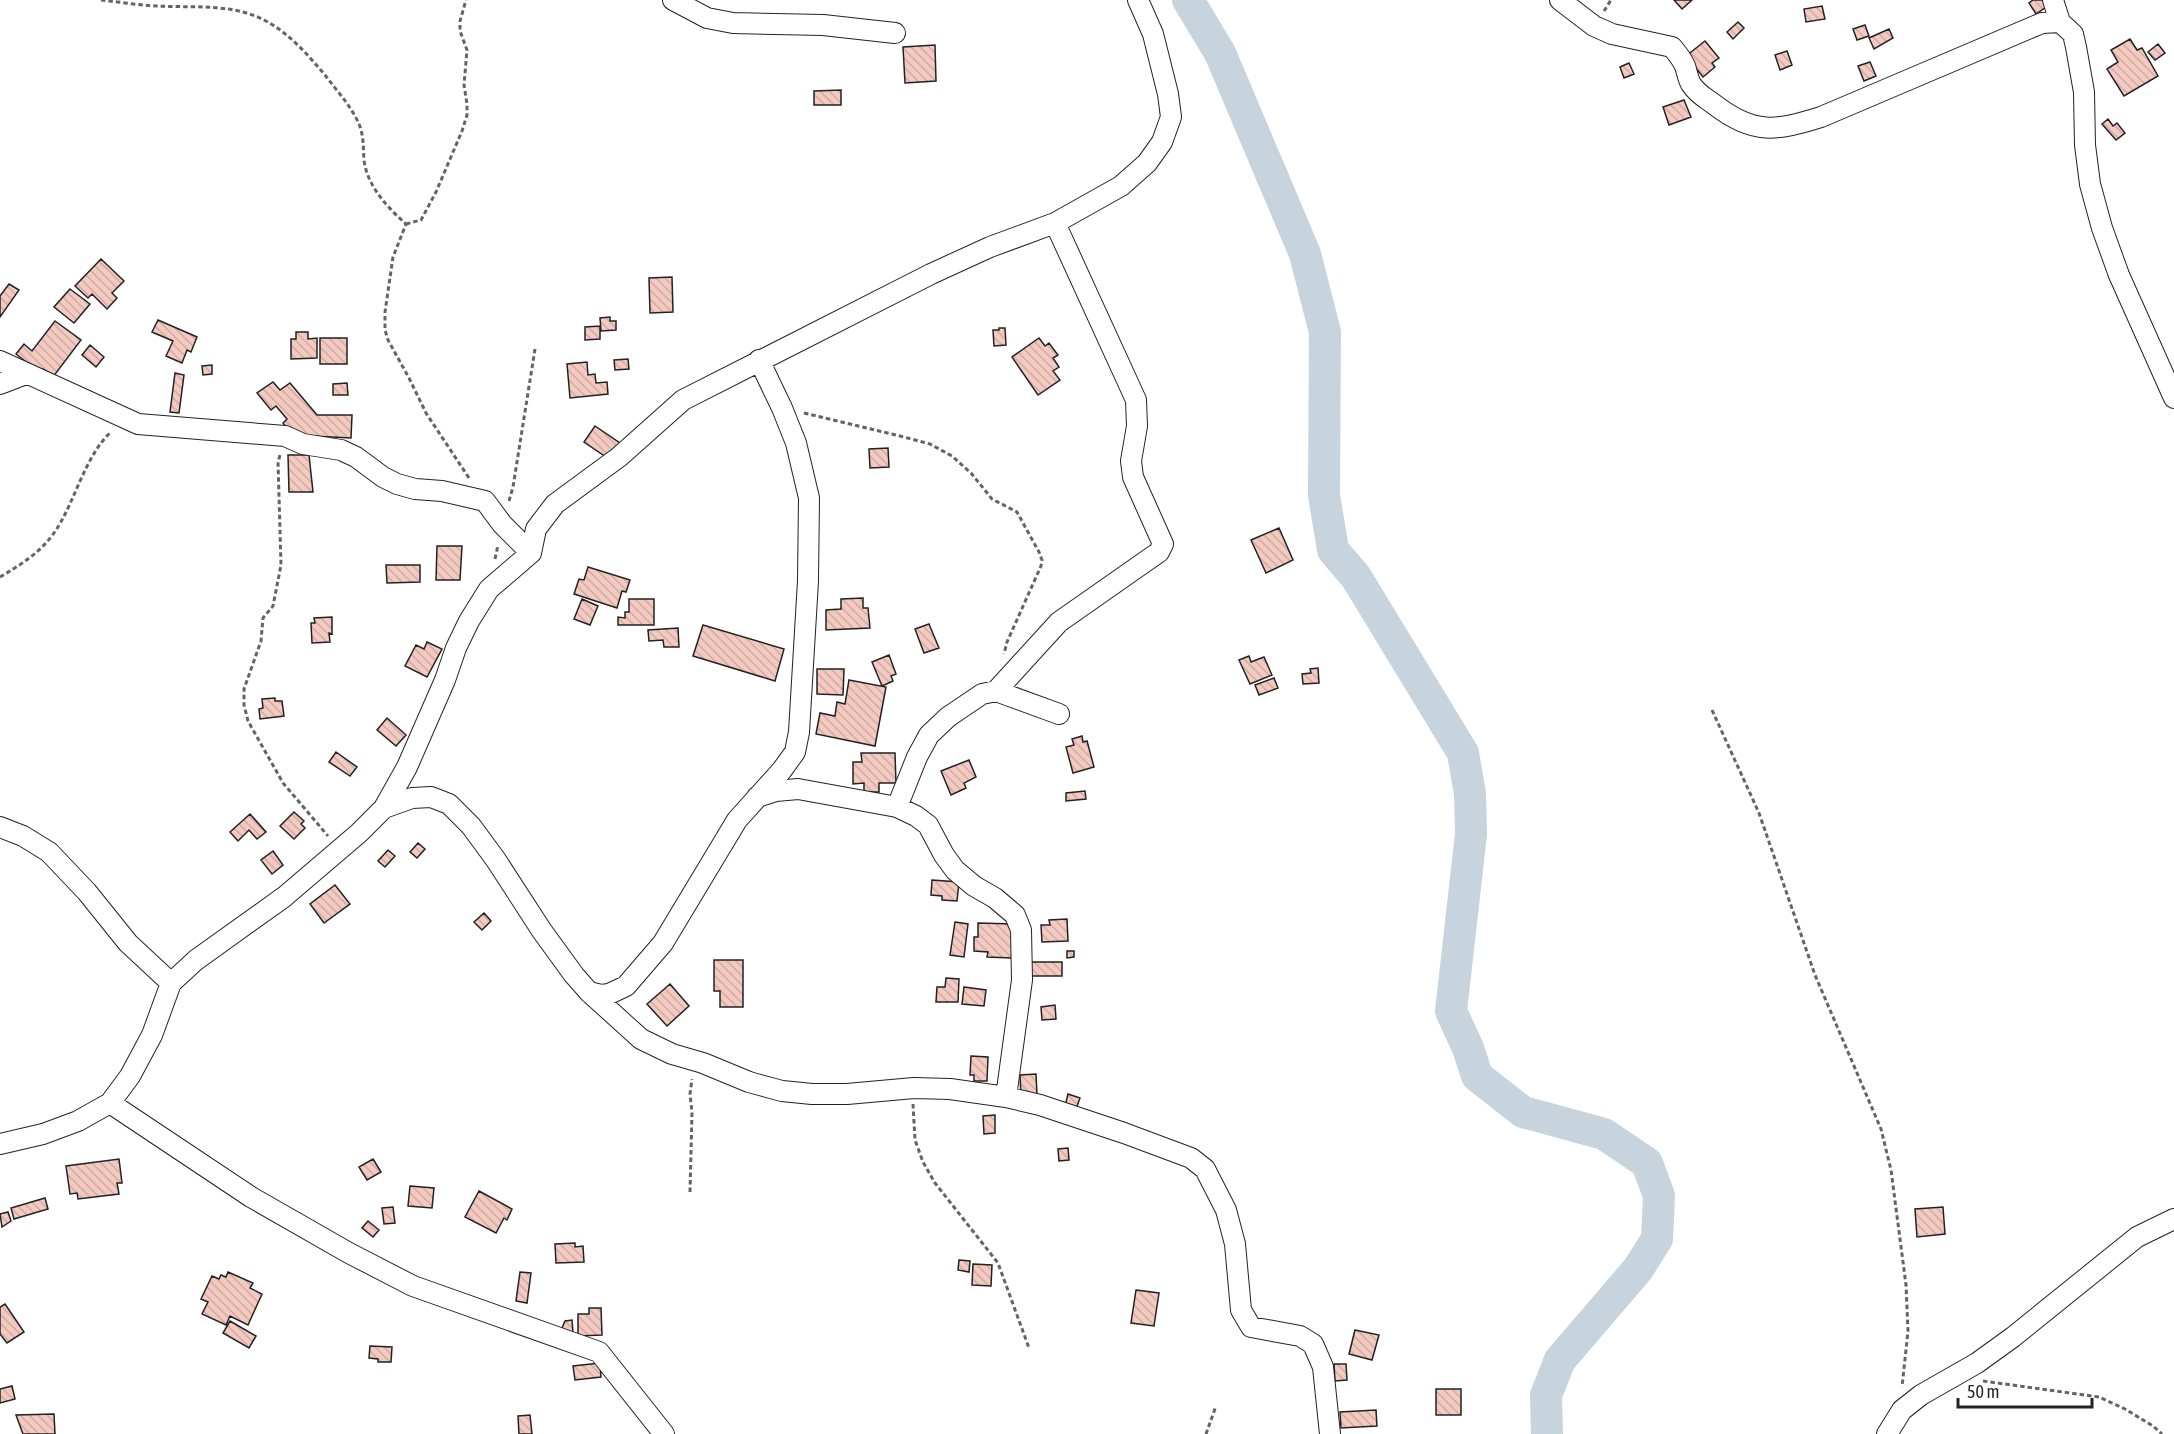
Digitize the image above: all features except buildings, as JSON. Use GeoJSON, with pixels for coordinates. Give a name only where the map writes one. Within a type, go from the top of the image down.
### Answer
{"type":"FeatureCollection","features":[{"type":"Feature","properties":{"kind":"street"},"geometry":{"type":"LineString","coordinates":[[673,0],[708,18],[733,22],[823,25],[895,33]]}},
{"type":"Feature","properties":{"kind":"street"},"geometry":{"type":"LineString","coordinates":[[384,808],[407,767],[469,621],[489,589],[531,554],[536,529],[555,504],[619,457],[683,400],[931,274],[990,247],[1054,223],[1121,186],[1147,163],[1162,142],[1171,117],[1168,94],[1153,34],[1138,0]]}},
{"type":"Feature","properties":{"kind":"street"},"geometry":{"type":"LineString","coordinates":[[1560,0],[1594,26],[1612,34],[1671,47],[1682,60],[1689,82],[1699,95],[1742,123],[1760,127],[1786,126],[1821,117],[2043,23],[2060,8],[2073,34],[2076,47],[2084,92],[2085,145],[2090,184],[2102,228],[2119,275],[2174,398]]}},
{"type":"Feature","properties":{"kind":"street"},"geometry":{"type":"LineString","coordinates":[[897,807],[929,735],[948,717],[982,694],[1001,687],[1059,622],[1159,552],[1163,544],[1133,477],[1131,460],[1137,426],[1136,400],[1054,223]]}},
{"type":"Feature","properties":{"kind":"street"},"geometry":{"type":"LineString","coordinates":[[589,992],[601,995],[618,991],[626,986],[648,961],[673,927],[736,820],[782,770],[795,752],[799,732],[808,581],[808,498],[796,443],[759,360]]}},
{"type":"Feature","properties":{"kind":"street"},"geometry":{"type":"LineString","coordinates":[[0,361],[138,424],[285,436],[303,444],[340,450],[356,457],[383,477],[397,484],[485,501],[502,524],[531,554]]}},
{"type":"Feature","properties":{"kind":"street"},"geometry":{"type":"LineString","coordinates":[[0,384],[26,374]]}},
{"type":"Feature","properties":{"kind":"street"},"geometry":{"type":"LineString","coordinates":[[1001,687],[1059,714]]}},
{"type":"Feature","properties":{"kind":"street"},"geometry":{"type":"LineString","coordinates":[[757,797],[776,791],[798,789],[897,807],[928,825],[955,870],[1015,915],[1021,930],[1022,980],[1006,1097]]}},
{"type":"Feature","properties":{"kind":"street"},"geometry":{"type":"LineString","coordinates":[[0,1144],[43,1134],[78,1121],[111,1102],[130,1076],[152,1035],[171,983],[196,960],[284,897],[384,808],[398,801],[431,797],[449,804],[471,826],[542,931],[589,992],[641,1039],[672,1054],[703,1063],[748,1082],[782,1091],[847,1094],[914,1088],[950,1089],[1006,1097],[1040,1105],[1191,1158],[1205,1169],[1226,1210],[1235,1244],[1241,1310],[1246,1321],[1251,1327],[1300,1336],[1313,1344],[1323,1367],[1330,1434]]}},
{"type":"Feature","properties":{"kind":"street"},"geometry":{"type":"LineString","coordinates":[[0,827],[23,836],[49,852],[87,892],[128,943],[171,983]]}},
{"type":"Feature","properties":{"kind":"street"},"geometry":{"type":"LineString","coordinates":[[111,1102],[251,1197],[381,1270],[423,1290],[599,1352],[664,1434]]}},
{"type":"Feature","properties":{"kind":"street"},"geometry":{"type":"LineString","coordinates":[[1887,1434],[1902,1410],[1952,1376],[1977,1363],[2013,1337],[2137,1236],[2174,1219]]}},
{"type":"Feature","properties":{"kind":"path"},"geometry":{"type":"LineString","coordinates":[[101,0],[157,6],[210,7],[241,12],[264,20],[283,32],[313,60],[353,113],[361,129],[366,169],[370,179],[386,206],[406,224]]}},
{"type":"Feature","properties":{"kind":"path"},"geometry":{"type":"LineString","coordinates":[[156,0],[157,6]]}},
{"type":"Feature","properties":{"kind":"path"},"geometry":{"type":"LineString","coordinates":[[406,224],[422,220],[462,131],[467,111],[464,85],[467,50],[460,31],[460,21],[466,0]]}},
{"type":"Feature","properties":{"kind":"path"},"geometry":{"type":"LineString","coordinates":[[406,224],[393,257],[385,312],[385,330],[426,413],[485,501]]}},
{"type":"Feature","properties":{"kind":"path"},"geometry":{"type":"LineString","coordinates":[[489,589],[502,524],[513,487],[535,349]]}},
{"type":"Feature","properties":{"kind":"path"},"geometry":{"type":"LineString","coordinates":[[782,408],[930,444],[952,456],[971,473],[992,499],[1017,512],[1042,560],[1007,642],[1002,665],[1001,687]]}},
{"type":"Feature","properties":{"kind":"path"},"geometry":{"type":"LineString","coordinates":[[0,577],[41,549],[54,533],[73,500],[90,463],[108,435],[119,425],[138,424]]}},
{"type":"Feature","properties":{"kind":"path"},"geometry":{"type":"LineString","coordinates":[[285,436],[278,462],[281,564],[273,606],[262,618],[261,641],[244,688],[244,705],[248,721],[283,783],[339,849]]}},
{"type":"Feature","properties":{"kind":"path"},"geometry":{"type":"LineString","coordinates":[[1712,710],[1759,813],[1815,975],[1881,1129],[1891,1170],[1906,1285],[1908,1331],[1902,1373],[1902,1410]]}},
{"type":"Feature","properties":{"kind":"path"},"geometry":{"type":"LineString","coordinates":[[690,1192],[692,1112],[690,1084],[703,1063]]}},
{"type":"Feature","properties":{"kind":"path"},"geometry":{"type":"LineString","coordinates":[[914,1088],[913,1126],[915,1140],[923,1162],[935,1183],[998,1263],[1029,1348]]}},
{"type":"Feature","properties":{"kind":"path"},"geometry":{"type":"LineString","coordinates":[[1952,1376],[2099,1397],[2125,1409],[2162,1434]]}},
{"type":"Feature","properties":{"kind":"path"},"geometry":{"type":"LineString","coordinates":[[1206,1434],[1216,1406]]}},
{"type":"Feature","properties":{"kind":"waterway"},"geometry":{"type":"LineString","coordinates":[[1188,0],[1220,53],[1305,254],[1325,332],[1324,495],[1333,550],[1356,577],[1463,753],[1470,794],[1471,834],[1451,1011],[1468,1048],[1477,1076],[1523,1112],[1604,1134],[1647,1163],[1659,1196],[1657,1239],[1638,1269],[1560,1360],[1546,1395],[1547,1434]]}}]}
